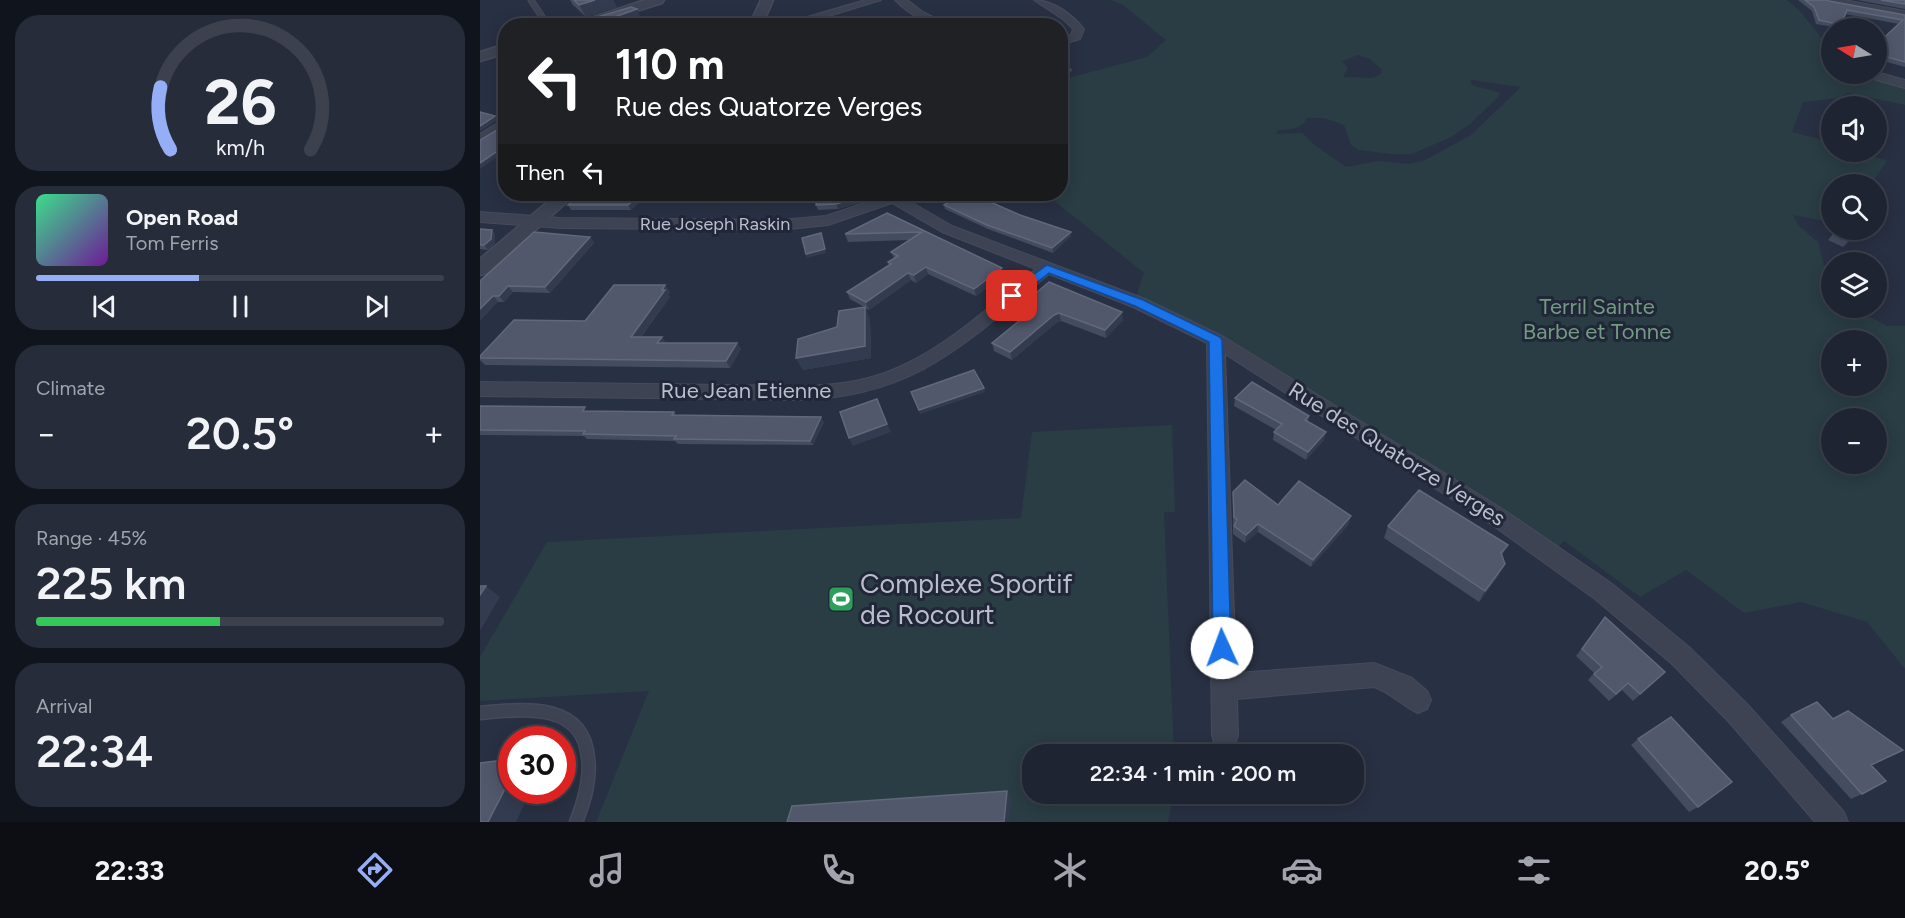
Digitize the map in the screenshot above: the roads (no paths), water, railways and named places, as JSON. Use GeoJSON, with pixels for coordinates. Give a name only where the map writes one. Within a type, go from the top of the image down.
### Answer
{"type":"FeatureCollection","features":[{"type":"Feature","properties":{"kind":"street"},"geometry":{"type":"LineString","coordinates":[[599,18],[658,0]]}},
{"type":"Feature","properties":{"kind":"street"},"geometry":{"type":"LineString","coordinates":[[759,18],[767,0]]}},
{"type":"Feature","properties":{"kind":"street"},"geometry":{"type":"LineString","coordinates":[[811,18],[876,0]]}},
{"type":"Feature","properties":{"kind":"street"},"geometry":{"type":"LineString","coordinates":[[900,0],[928,18]]}},
{"type":"Feature","properties":{"kind":"street"},"geometry":{"type":"LineString","coordinates":[[1039,0],[1068,18],[1079,29],[1076,37],[1068,40]]}},
{"type":"Feature","properties":{"kind":"street"},"geometry":{"type":"LineString","coordinates":[[1827,0],[1905,14]]}},
{"type":"Feature","properties":{"kind":"street"},"geometry":{"type":"LineString","coordinates":[[480,57],[498,51]]}},
{"type":"Feature","properties":{"kind":"street"},"geometry":{"type":"LineString","coordinates":[[1887,79],[1905,84]]}},
{"type":"Feature","properties":{"kind":"street"},"geometry":{"type":"LineString","coordinates":[[480,140],[498,128]]}},
{"type":"Feature","properties":{"kind":"street"},"geometry":{"type":"LineString","coordinates":[[480,269],[559,201]]}},
{"type":"Feature","properties":{"kind":"street","name":"Rue Joseph Raskin"},"geometry":{"type":"LineString","coordinates":[[480,217],[534,222],[780,225],[828,220],[869,207],[880,201]]}},
{"type":"Feature","properties":{"kind":"street","name":"Rue des Quatorze Verges"},"geometry":{"type":"LineString","coordinates":[[898,201],[946,229],[1139,303],[1216,340],[1496,516],[1603,591],[1680,655],[1721,696],[1834,822]]}},
{"type":"Feature","properties":{"kind":"street","name":"Rue Jean Etienne"},"geometry":{"type":"LineString","coordinates":[[480,389],[795,393],[833,392],[868,385],[901,374],[930,358],[1047,268]]}},
{"type":"Feature","properties":{"kind":"street"},"geometry":{"type":"LineString","coordinates":[[1216,340],[1225,735]]}},
{"type":"Feature","properties":{"kind":"street"},"geometry":{"type":"LineString","coordinates":[[1224,687],[1374,675],[1406,687],[1418,700]]}},
{"type":"Feature","properties":{"kind":"lane"},"geometry":{"type":"LineString","coordinates":[[531,0],[543,18]]}},
{"type":"Feature","properties":{"kind":"lane"},"geometry":{"type":"LineString","coordinates":[[480,713],[516,709],[542,711],[565,717],[581,729],[590,748],[589,780],[576,822]]}},
{"type":"Feature","properties":{"kind":"place","name":"Complexe Sportif de Rocourt"},"geometry":{"type":"Point","coordinates":[841,599]}},
{"type":"Feature","properties":{"kind":"park label","name":"Terril Sainte Barbe et Tonne"},"geometry":{"type":"Point","coordinates":[1597,318]}}]}
